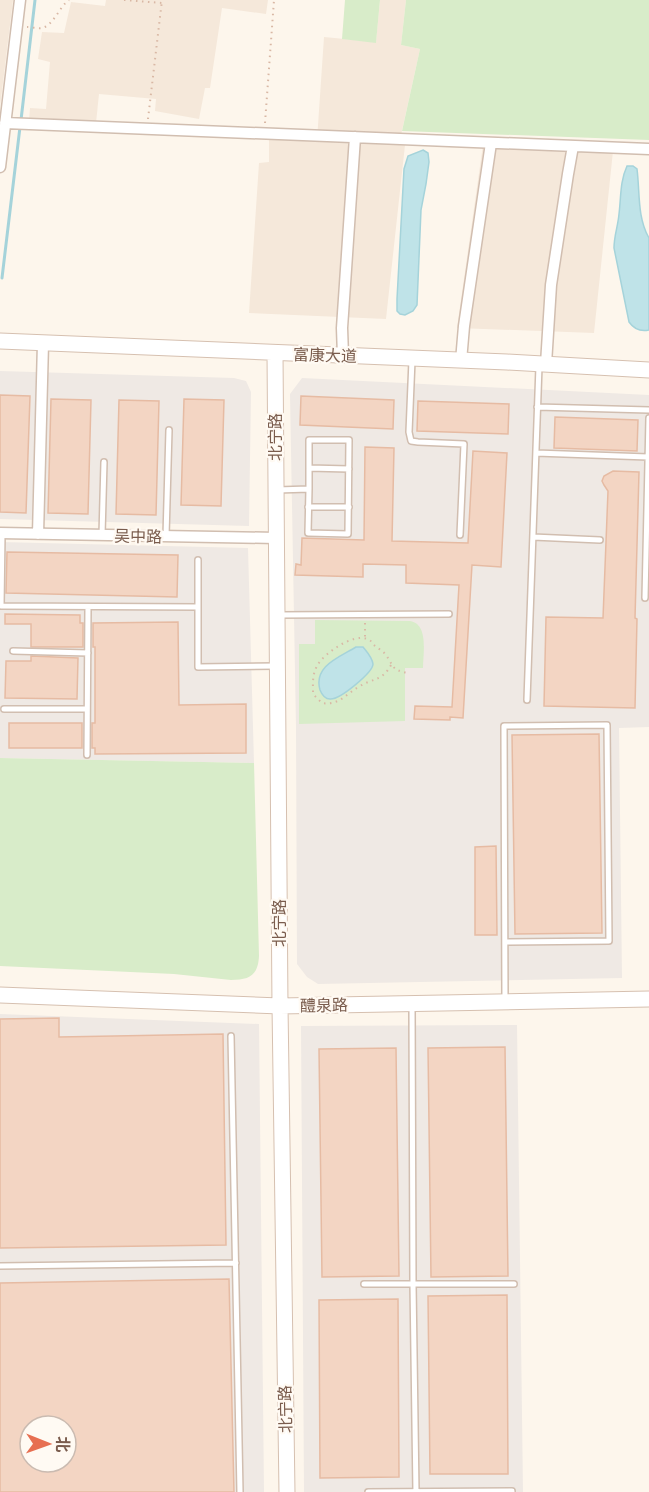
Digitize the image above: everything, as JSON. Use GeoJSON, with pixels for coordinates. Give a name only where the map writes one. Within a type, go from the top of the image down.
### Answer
{"type":"FeatureCollection","features":[{"type":"Feature","properties":{"kind":"street"},"geometry":{"type":"LineString","coordinates":[[0,167],[10,127],[20,0]]}},
{"type":"Feature","properties":{"kind":"street"},"geometry":{"type":"LineString","coordinates":[[10,127],[147,129],[649,149]]}},
{"type":"Feature","properties":{"kind":"street"},"geometry":{"type":"LineString","coordinates":[[344,356],[342,328],[355,137]]}},
{"type":"Feature","properties":{"kind":"street"},"geometry":{"type":"LineString","coordinates":[[460,361],[491,142]]}},
{"type":"Feature","properties":{"kind":"street"},"geometry":{"type":"LineString","coordinates":[[543,364],[551,285],[573,146]]}},
{"type":"Feature","properties":{"kind":"street","name":"富康大道"},"geometry":{"type":"LineString","coordinates":[[0,341],[649,370]]}},
{"type":"Feature","properties":{"kind":"street"},"geometry":{"type":"LineString","coordinates":[[38,534],[43,343]]}},
{"type":"Feature","properties":{"kind":"street","name":"北宁路"},"geometry":{"type":"LineString","coordinates":[[275,353],[280,1006],[287,1492]]}},
{"type":"Feature","properties":{"kind":"street","name":"吴中路"},"geometry":{"type":"LineString","coordinates":[[1,533],[276,538]]}},
{"type":"Feature","properties":{"kind":"street","name":"醴泉路"},"geometry":{"type":"LineString","coordinates":[[0,995],[280,1006],[649,999]]}},
{"type":"Feature","properties":{"kind":"lane"},"geometry":{"type":"LineString","coordinates":[[412,359],[409,432],[411,441],[464,444],[460,535]]}},
{"type":"Feature","properties":{"kind":"lane"},"geometry":{"type":"LineString","coordinates":[[527,700],[537,406],[543,364]]}},
{"type":"Feature","properties":{"kind":"lane"},"geometry":{"type":"LineString","coordinates":[[537,406],[649,410]]}},
{"type":"Feature","properties":{"kind":"lane"},"geometry":{"type":"LineString","coordinates":[[645,598],[649,418]]}},
{"type":"Feature","properties":{"kind":"lane"},"geometry":{"type":"LineString","coordinates":[[166,536],[169,430]]}},
{"type":"Feature","properties":{"kind":"lane"},"geometry":{"type":"LineString","coordinates":[[309,440],[349,440],[348,534],[308,533],[309,468],[309,440]]}},
{"type":"Feature","properties":{"kind":"lane"},"geometry":{"type":"LineString","coordinates":[[536,453],[648,457]]}},
{"type":"Feature","properties":{"kind":"lane"},"geometry":{"type":"LineString","coordinates":[[102,535],[104,462]]}},
{"type":"Feature","properties":{"kind":"lane"},"geometry":{"type":"LineString","coordinates":[[309,468],[349,469]]}},
{"type":"Feature","properties":{"kind":"lane"},"geometry":{"type":"LineString","coordinates":[[276,490],[309,489]]}},
{"type":"Feature","properties":{"kind":"lane"},"geometry":{"type":"LineString","coordinates":[[308,507],[349,507]]}},
{"type":"Feature","properties":{"kind":"lane"},"geometry":{"type":"LineString","coordinates":[[1,533],[1,606],[198,607]]}},
{"type":"Feature","properties":{"kind":"lane"},"geometry":{"type":"LineString","coordinates":[[533,537],[600,540]]}},
{"type":"Feature","properties":{"kind":"lane"},"geometry":{"type":"LineString","coordinates":[[198,560],[198,667],[277,666]]}},
{"type":"Feature","properties":{"kind":"lane"},"geometry":{"type":"LineString","coordinates":[[87,755],[88,606]]}},
{"type":"Feature","properties":{"kind":"lane"},"geometry":{"type":"LineString","coordinates":[[277,615],[449,615]]}},
{"type":"Feature","properties":{"kind":"lane"},"geometry":{"type":"LineString","coordinates":[[13,651],[88,653]]}},
{"type":"Feature","properties":{"kind":"lane"},"geometry":{"type":"LineString","coordinates":[[4,709],[87,709]]}},
{"type":"Feature","properties":{"kind":"lane"},"geometry":{"type":"LineString","coordinates":[[505,1002],[504,726],[607,725],[609,941],[506,942]]}},
{"type":"Feature","properties":{"kind":"lane"},"geometry":{"type":"LineString","coordinates":[[412,1003],[416,1492]]}},
{"type":"Feature","properties":{"kind":"lane"},"geometry":{"type":"LineString","coordinates":[[231,1036],[240,1492]]}},
{"type":"Feature","properties":{"kind":"lane"},"geometry":{"type":"LineString","coordinates":[[0,1266],[236,1263]]}},
{"type":"Feature","properties":{"kind":"lane"},"geometry":{"type":"LineString","coordinates":[[364,1284],[514,1284]]}},
{"type":"Feature","properties":{"kind":"lane"},"geometry":{"type":"LineString","coordinates":[[368,1492],[512,1491]]}},
{"type":"Feature","properties":{"kind":"path"},"geometry":{"type":"LineString","coordinates":[[27,27],[42,28],[50,24],[65,2],[69,0]]}},
{"type":"Feature","properties":{"kind":"path"},"geometry":{"type":"LineString","coordinates":[[124,0],[162,2],[147,129]]}},
{"type":"Feature","properties":{"kind":"path"},"geometry":{"type":"LineString","coordinates":[[264,134],[274,0]]}},
{"type":"Feature","properties":{"kind":"path"},"geometry":{"type":"LineString","coordinates":[[365,615],[365,638]]}},
{"type":"Feature","properties":{"kind":"path"},"geometry":{"type":"LineString","coordinates":[[391,665],[381,678],[360,686],[335,703],[322,703],[313,694],[313,676],[320,660],[344,643],[359,638],[370,640],[384,653],[396,670],[408,673]]}},
{"type":"Feature","properties":{"kind":"shaded area"},"geometry":{"type":"Polygon","coordinates":[[[0,0],[13,0],[0,107],[0,0]]]}},
{"type":"Feature","properties":{"kind":"shaded area"},"geometry":{"type":"Polygon","coordinates":[[[106,0],[268,0],[266,14],[222,8],[210,88],[205,88],[199,119],[155,111],[156,99],[99,94],[96,123],[29,121],[30,108],[46,109],[50,62],[38,59],[42,32],[64,33],[71,2],[105,6],[106,0]]]}},
{"type":"Feature","properties":{"kind":"shaded area"},"geometry":{"type":"Polygon","coordinates":[[[380,0],[406,0],[401,45],[420,49],[399,144],[405,145],[386,319],[249,313],[259,163],[269,162],[269,138],[317,140],[324,37],[376,42],[380,0]]]}},
{"type":"Feature","properties":{"kind":"shaded area"},"geometry":{"type":"Polygon","coordinates":[[[483,145],[613,151],[594,333],[457,328],[483,145]]]}},
{"type":"Feature","properties":{"kind":"shaded area"},"geometry":{"type":"Polygon","coordinates":[[[0,371],[234,378],[246,381],[251,392],[249,526],[0,519],[0,371]]]}},
{"type":"Feature","properties":{"kind":"shaded area"},"geometry":{"type":"Polygon","coordinates":[[[302,378],[649,395],[649,727],[619,728],[622,978],[318,984],[307,977],[297,964],[296,727],[290,394],[302,378]]]}},
{"type":"Feature","properties":{"kind":"shaded area"},"geometry":{"type":"Polygon","coordinates":[[[0,542],[248,548],[254,763],[0,758],[0,542]]]}},
{"type":"Feature","properties":{"kind":"shaded area"},"geometry":{"type":"Polygon","coordinates":[[[0,1014],[259,1024],[264,1492],[0,1492],[0,1014]]]}},
{"type":"Feature","properties":{"kind":"shaded area"},"geometry":{"type":"Polygon","coordinates":[[[517,1025],[523,1492],[304,1492],[301,1026],[517,1025]]]}},
{"type":"Feature","properties":{"kind":"green space"},"geometry":{"type":"Polygon","coordinates":[[[345,0],[380,0],[376,43],[342,39],[345,0]]]}},
{"type":"Feature","properties":{"kind":"green space"},"geometry":{"type":"Polygon","coordinates":[[[406,0],[649,0],[649,140],[402,131],[420,49],[401,45],[406,0]]]}},
{"type":"Feature","properties":{"kind":"green space"},"geometry":{"type":"Polygon","coordinates":[[[315,620],[410,621],[416,623],[424,640],[423,668],[405,668],[405,721],[299,724],[299,644],[315,644],[315,620]]]}},
{"type":"Feature","properties":{"kind":"green space"},"geometry":{"type":"Polygon","coordinates":[[[0,758],[254,763],[259,956],[257,968],[251,976],[231,980],[174,974],[0,966],[0,758]]]}},
{"type":"Feature","properties":{"kind":"water"},"geometry":{"type":"Polygon","coordinates":[[[423,150],[428,153],[429,162],[421,210],[417,305],[413,311],[405,315],[397,311],[404,169],[408,156],[423,150]]]}},
{"type":"Feature","properties":{"kind":"water"},"geometry":{"type":"Polygon","coordinates":[[[627,166],[637,169],[642,222],[649,238],[649,330],[646,331],[638,329],[629,322],[614,248],[622,184],[627,166]]]}},
{"type":"Feature","properties":{"kind":"water"},"geometry":{"type":"Polygon","coordinates":[[[356,647],[363,647],[368,653],[373,664],[372,668],[341,695],[330,699],[325,697],[320,690],[319,682],[324,668],[356,647]]]}},
{"type":"Feature","properties":{"kind":"building"},"geometry":{"type":"Polygon","coordinates":[[[0,395],[30,396],[26,513],[0,512],[0,395]]]}},
{"type":"Feature","properties":{"kind":"building"},"geometry":{"type":"Polygon","coordinates":[[[301,396],[394,400],[393,429],[300,425],[301,396]]]}},
{"type":"Feature","properties":{"kind":"building"},"geometry":{"type":"Polygon","coordinates":[[[51,399],[91,400],[88,514],[48,513],[51,399]]]}},
{"type":"Feature","properties":{"kind":"building"},"geometry":{"type":"Polygon","coordinates":[[[184,399],[224,400],[221,506],[181,505],[184,399]]]}},
{"type":"Feature","properties":{"kind":"building"},"geometry":{"type":"Polygon","coordinates":[[[119,400],[159,401],[156,515],[116,514],[119,400]]]}},
{"type":"Feature","properties":{"kind":"building"},"geometry":{"type":"Polygon","coordinates":[[[418,401],[509,404],[508,434],[417,431],[418,401]]]}},
{"type":"Feature","properties":{"kind":"building"},"geometry":{"type":"Polygon","coordinates":[[[555,417],[638,420],[637,451],[554,448],[555,417]]]}},
{"type":"Feature","properties":{"kind":"building"},"geometry":{"type":"Polygon","coordinates":[[[365,447],[394,448],[392,541],[468,543],[473,451],[507,453],[501,567],[472,565],[463,718],[414,719],[415,706],[452,707],[459,585],[406,583],[406,565],[363,564],[363,577],[295,575],[296,564],[301,565],[302,538],[364,540],[365,447]]]}},
{"type":"Feature","properties":{"kind":"building"},"geometry":{"type":"Polygon","coordinates":[[[613,471],[639,472],[635,708],[544,706],[546,617],[603,618],[608,491],[602,481],[604,476],[613,471]]]}},
{"type":"Feature","properties":{"kind":"building"},"geometry":{"type":"Polygon","coordinates":[[[7,552],[178,555],[177,597],[6,593],[7,552]]]}},
{"type":"Feature","properties":{"kind":"building"},"geometry":{"type":"Polygon","coordinates":[[[5,614],[80,615],[80,623],[83,623],[83,647],[31,647],[31,624],[5,624],[5,614]]]}},
{"type":"Feature","properties":{"kind":"building"},"geometry":{"type":"Polygon","coordinates":[[[178,622],[179,705],[246,704],[246,753],[95,754],[95,748],[92,748],[92,723],[95,723],[93,623],[178,622]]]}},
{"type":"Feature","properties":{"kind":"building"},"geometry":{"type":"Polygon","coordinates":[[[31,656],[78,658],[77,699],[5,698],[6,661],[31,661],[31,656]]]}},
{"type":"Feature","properties":{"kind":"building"},"geometry":{"type":"Polygon","coordinates":[[[9,723],[82,723],[82,748],[9,748],[9,723]]]}},
{"type":"Feature","properties":{"kind":"building"},"geometry":{"type":"Polygon","coordinates":[[[599,734],[602,933],[515,934],[512,735],[599,734]]]}},
{"type":"Feature","properties":{"kind":"building"},"geometry":{"type":"Polygon","coordinates":[[[496,846],[497,935],[475,935],[475,847],[496,846]]]}},
{"type":"Feature","properties":{"kind":"building"},"geometry":{"type":"Polygon","coordinates":[[[59,1018],[59,1037],[223,1034],[226,1245],[0,1248],[0,1019],[59,1018]]]}},
{"type":"Feature","properties":{"kind":"building"},"geometry":{"type":"Polygon","coordinates":[[[505,1047],[508,1276],[431,1277],[428,1048],[505,1047]]]}},
{"type":"Feature","properties":{"kind":"building"},"geometry":{"type":"Polygon","coordinates":[[[396,1048],[399,1276],[322,1277],[319,1049],[396,1048]]]}},
{"type":"Feature","properties":{"kind":"building"},"geometry":{"type":"Polygon","coordinates":[[[229,1279],[234,1492],[0,1492],[0,1283],[229,1279]]]}},
{"type":"Feature","properties":{"kind":"building"},"geometry":{"type":"Polygon","coordinates":[[[507,1295],[508,1474],[430,1474],[428,1296],[507,1295]]]}},
{"type":"Feature","properties":{"kind":"building"},"geometry":{"type":"Polygon","coordinates":[[[398,1299],[399,1477],[320,1478],[319,1300],[398,1299]]]}},
{"type":"Feature","properties":{"kind":"waterway"},"geometry":{"type":"LineString","coordinates":[[21,120],[35,0]]}},
{"type":"Feature","properties":{"kind":"waterway"},"geometry":{"type":"LineString","coordinates":[[2,278],[20,127]]}}]}
